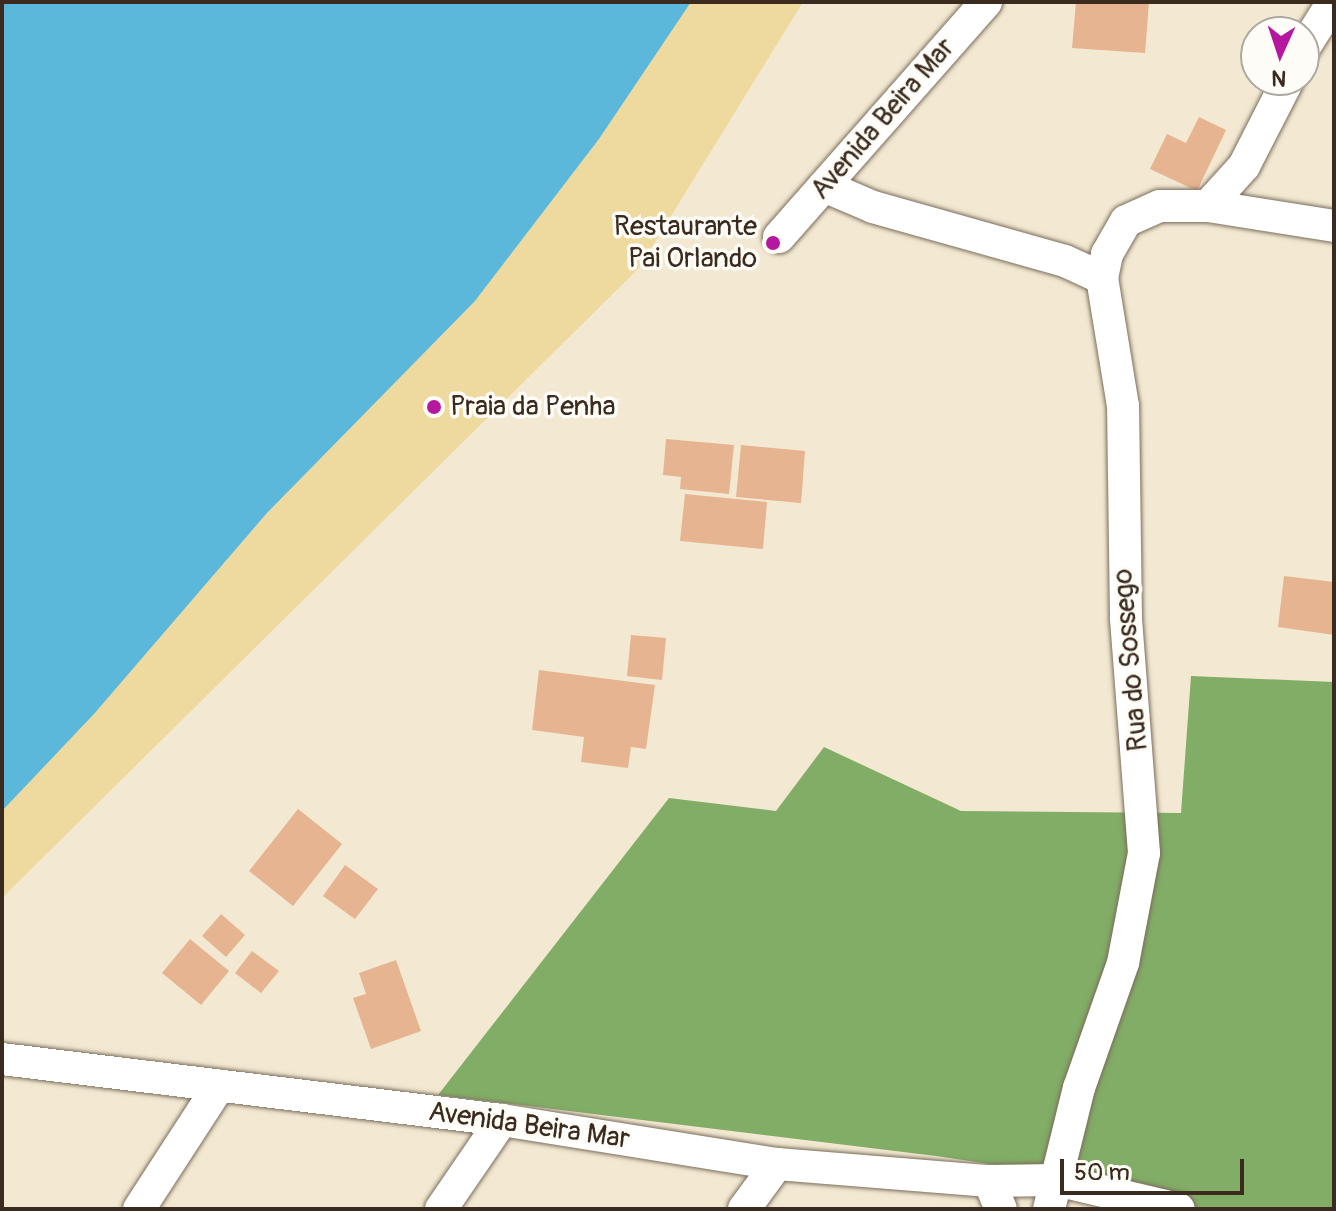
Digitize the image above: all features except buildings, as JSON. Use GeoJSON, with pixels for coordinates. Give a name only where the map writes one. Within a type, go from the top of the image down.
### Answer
{"type":"FeatureCollection","features":[{"type":"Feature","properties":{"kind":"street","name":"Avenida Beira Mar"},"geometry":{"type":"LineString","coordinates":[[779,237],[986,2]]}},
{"type":"Feature","properties":{"kind":"street"},"geometry":{"type":"LineString","coordinates":[[1320,23],[1333,2]]}},
{"type":"Feature","properties":{"kind":"street"},"geometry":{"type":"LineString","coordinates":[[1208,206],[1244,166],[1280,96]]}},
{"type":"Feature","properties":{"kind":"street"},"geometry":{"type":"LineString","coordinates":[[824,186],[873,207],[1065,261],[1102,278]]}},
{"type":"Feature","properties":{"kind":"street","name":"Rua do Sossego"},"geometry":{"type":"LineString","coordinates":[[1053,1194],[1079,1088],[1123,963],[1144,853],[1126,618],[1123,406],[1102,278],[1113,237],[1126,221],[1160,206],[1208,206],[1334,226]]}},
{"type":"Feature","properties":{"kind":"street","name":"Avenida Beira Mar"},"geometry":{"type":"LineString","coordinates":[[2,1059],[502,1120],[995,1195],[1053,1194],[1179,1209]]}},
{"type":"Feature","properties":{"kind":"street"},"geometry":{"type":"LineString","coordinates":[[139,1209],[219,1086]]}},
{"type":"Feature","properties":{"kind":"street"},"geometry":{"type":"LineString","coordinates":[[441,1209],[502,1120]]}},
{"type":"Feature","properties":{"kind":"street"},"geometry":{"type":"LineString","coordinates":[[744,1209],[777,1164]]}},
{"type":"Feature","properties":{"kind":"green space"},"geometry":{"type":"Polygon","coordinates":[[[1191,676],[1334,682],[1334,1209],[1167,1209],[1142,1187],[936,1156],[438,1095],[669,798],[776,811],[824,747],[961,811],[1181,813],[1191,676]]]}},
{"type":"Feature","properties":{"kind":"sand","name":"Praia da Penha"},"geometry":{"type":"Polygon","coordinates":[[[691,2],[803,2],[639,268],[2,898],[2,811],[94,714],[267,513],[475,301],[599,139],[691,2]]]}},
{"type":"Feature","properties":{"kind":"water"},"geometry":{"type":"Polygon","coordinates":[[[2,2],[691,2],[599,139],[475,301],[267,513],[94,714],[2,811],[2,2]]]}},
{"type":"Feature","properties":{"kind":"place","name":"Restaurante Pai Orlando"},"geometry":{"type":"Point","coordinates":[773,243]}},
{"type":"Feature","properties":{"kind":"place","name":"Praia da Penha"},"geometry":{"type":"Point","coordinates":[434,407]}}]}
